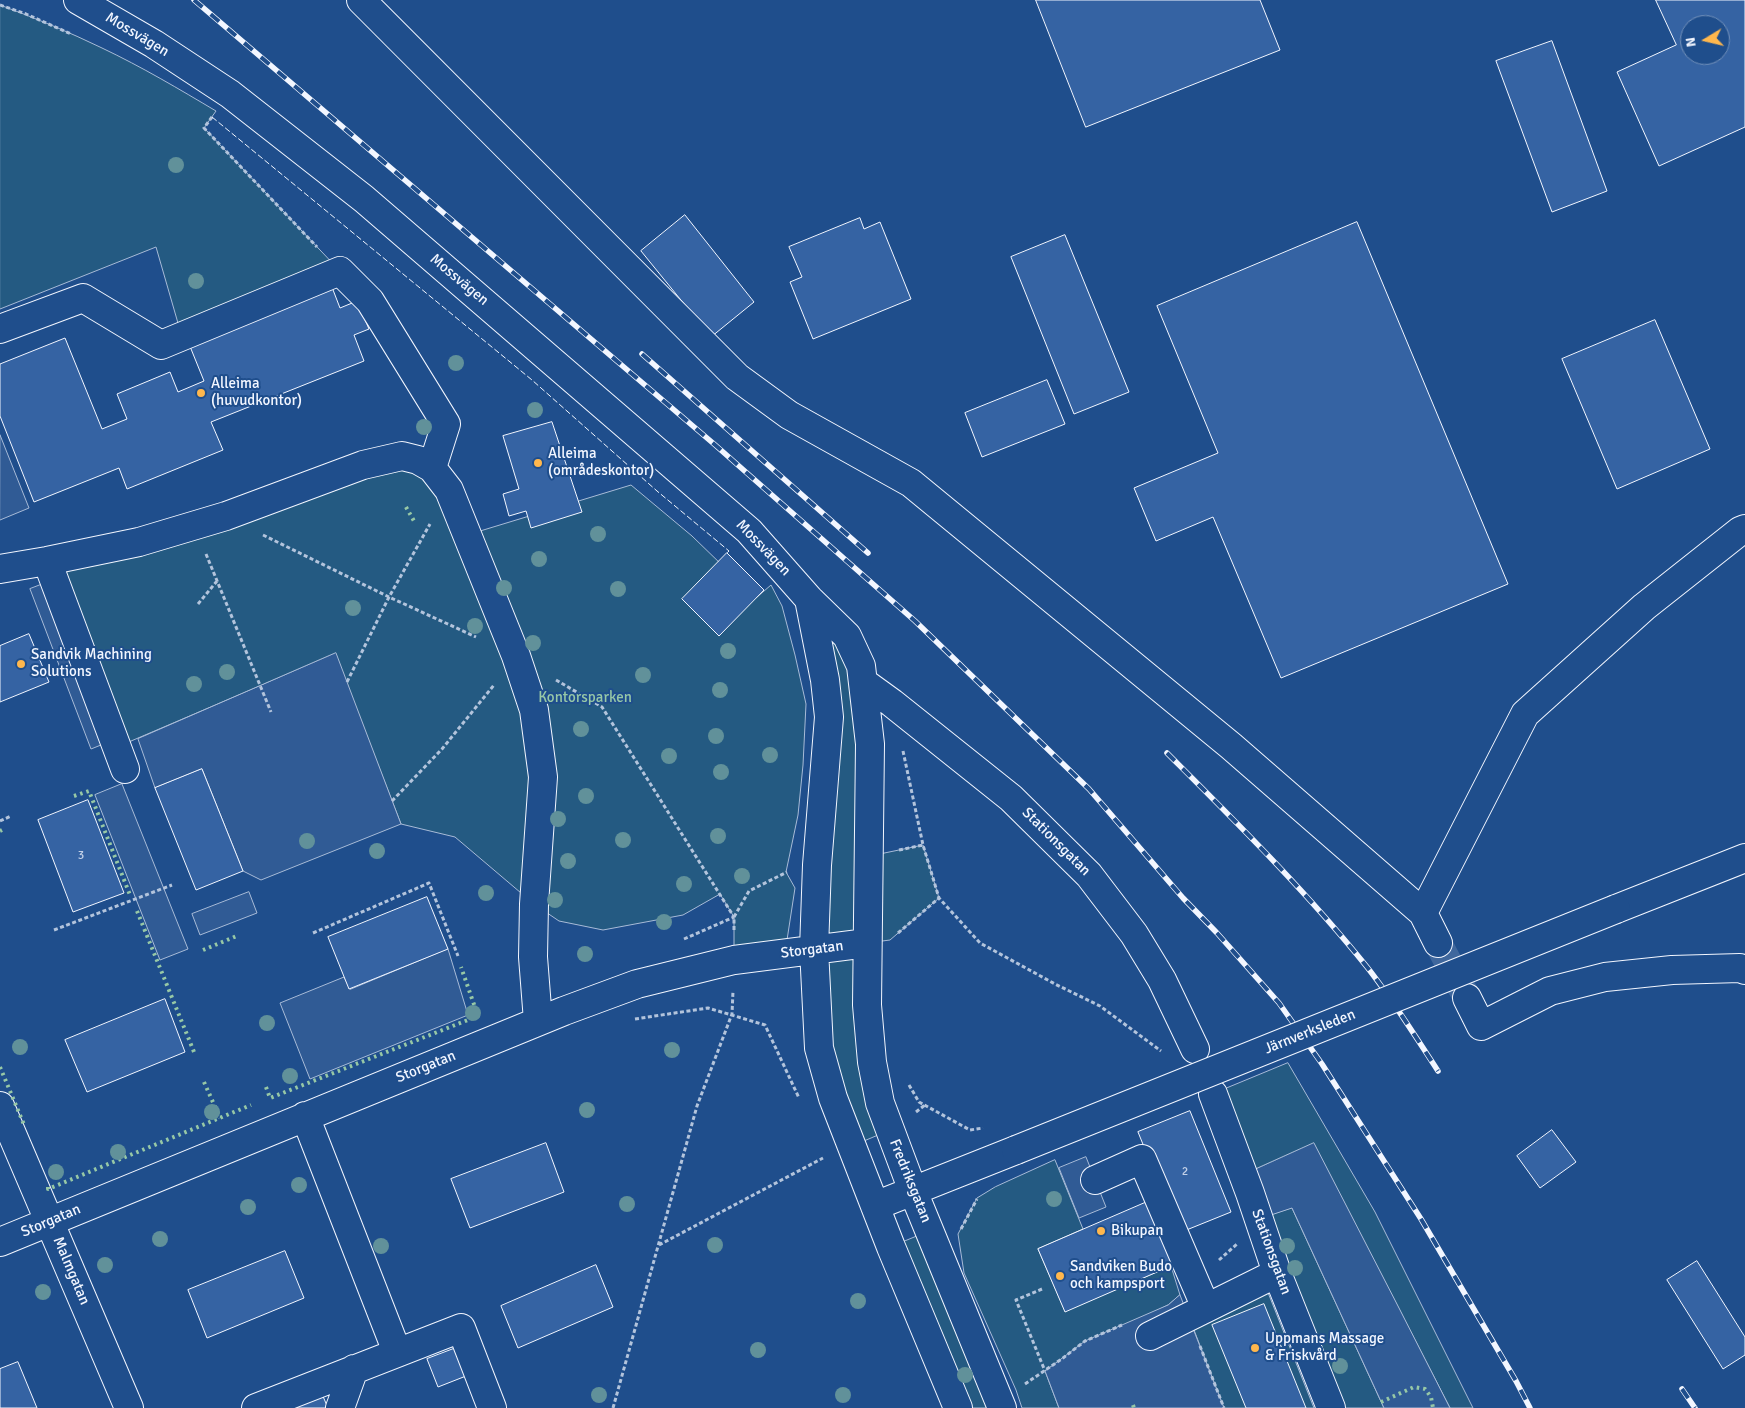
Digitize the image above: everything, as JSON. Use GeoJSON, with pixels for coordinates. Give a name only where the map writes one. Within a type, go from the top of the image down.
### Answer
{"type":"FeatureCollection","features":[{"type":"Feature","properties":{"kind":"street","name":"Mossvägen"},"geometry":{"type":"LineString","coordinates":[[78,0],[154,44],[230,94],[364,199],[749,531],[809,599],[847,636],[861,666],[870,744],[867,943]]}},
{"type":"Feature","properties":{"kind":"street"},"geometry":{"type":"LineString","coordinates":[[361,0],[738,378],[790,415],[911,483],[1231,746],[1423,913],[1438,943]]}},
{"type":"Feature","properties":{"kind":"street"},"geometry":{"type":"LineString","coordinates":[[0,329],[83,298],[161,345],[340,271],[370,301],[446,424],[432,468]]}},
{"type":"Feature","properties":{"kind":"street"},"geometry":{"type":"LineString","coordinates":[[0,568],[48,561],[139,542],[226,516],[363,465],[402,456],[418,460],[432,468],[449,490],[516,656],[534,710],[543,777],[534,904],[533,957],[538,1021]]}},
{"type":"Feature","properties":{"kind":"street"},"geometry":{"type":"LineString","coordinates":[[1423,913],[1524,714],[1644,608],[1740,531],[1745,529]]}},
{"type":"Feature","properties":{"kind":"street"},"geometry":{"type":"LineString","coordinates":[[48,561],[125,769]]}},
{"type":"Feature","properties":{"kind":"street"},"geometry":{"type":"LineString","coordinates":[[809,599],[825,680],[829,717],[817,865],[814,949],[819,1048],[833,1098],[958,1408]]}},
{"type":"Feature","properties":{"kind":"street","name":"Stationsgatan"},"geometry":{"type":"LineString","coordinates":[[862,682],[892,703],[1012,798],[1089,875],[1134,934],[1162,980],[1195,1049]]}},
{"type":"Feature","properties":{"kind":"street","name":"Järnverksleden"},"geometry":{"type":"LineString","coordinates":[[875,1206],[1745,858]]}},
{"type":"Feature","properties":{"kind":"street","name":"Storgatan"},"geometry":{"type":"LineString","coordinates":[[0,1242],[538,1021],[637,984],[734,960],[867,943]]}},
{"type":"Feature","properties":{"kind":"street","name":"Fredriksgatan"},"geometry":{"type":"LineString","coordinates":[[867,943],[867,1005],[872,1062],[878,1095],[914,1191],[1002,1408]]}},
{"type":"Feature","properties":{"kind":"street"},"geometry":{"type":"LineString","coordinates":[[1467,998],[1481,1026],[1550,991],[1605,977],[1672,970],[1740,968],[1745,970]]}},
{"type":"Feature","properties":{"kind":"street","name":"Stationsgatan"},"geometry":{"type":"LineString","coordinates":[[1213,1094],[1277,1273],[1331,1408]]}},
{"type":"Feature","properties":{"kind":"street","name":"Malmgatan"},"geometry":{"type":"LineString","coordinates":[[0,1106],[129,1408]]}},
{"type":"Feature","properties":{"kind":"street"},"geometry":{"type":"LineString","coordinates":[[305,1116],[398,1352]]}},
{"type":"Feature","properties":{"kind":"street"},"geometry":{"type":"LineString","coordinates":[[1095,1180],[1142,1159],[1198,1313]]}},
{"type":"Feature","properties":{"kind":"street"},"geometry":{"type":"LineString","coordinates":[[1150,1336],[1277,1273]]}},
{"type":"Feature","properties":{"kind":"street"},"geometry":{"type":"LineString","coordinates":[[256,1408],[461,1328],[492,1408]]}},
{"type":"Feature","properties":{"kind":"street"},"geometry":{"type":"LineString","coordinates":[[340,1408],[354,1369]]}},
{"type":"Feature","properties":{"kind":"path"},"geometry":{"type":"LineString","coordinates":[[204,128],[340,271]]}},
{"type":"Feature","properties":{"kind":"path"},"geometry":{"type":"LineString","coordinates":[[347,682],[389,597],[449,490]]}},
{"type":"Feature","properties":{"kind":"path"},"geometry":{"type":"LineString","coordinates":[[195,525],[271,712]]}},
{"type":"Feature","properties":{"kind":"path"},"geometry":{"type":"LineString","coordinates":[[198,604],[217,581]]}},
{"type":"Feature","properties":{"kind":"path"},"geometry":{"type":"LineString","coordinates":[[392,801],[442,749],[516,656]]}},
{"type":"Feature","properties":{"kind":"path"},"geometry":{"type":"LineString","coordinates":[[0,821],[12,816]]}},
{"type":"Feature","properties":{"kind":"path"},"geometry":{"type":"LineString","coordinates":[[923,845],[938,898],[980,944],[1100,1006],[1164,1054]]}},
{"type":"Feature","properties":{"kind":"path"},"geometry":{"type":"LineString","coordinates":[[786,872],[788,862]]}},
{"type":"Feature","properties":{"kind":"path"},"geometry":{"type":"LineString","coordinates":[[313,933],[429,883],[458,956]]}},
{"type":"Feature","properties":{"kind":"path"},"geometry":{"type":"LineString","coordinates":[[54,930],[172,885]]}},
{"type":"Feature","properties":{"kind":"path"},"geometry":{"type":"LineString","coordinates":[[897,934],[938,898]]}},
{"type":"Feature","properties":{"kind":"path"},"geometry":{"type":"LineString","coordinates":[[613,1408],[697,1106],[732,1014],[734,917]]}},
{"type":"Feature","properties":{"kind":"path"},"geometry":{"type":"LineString","coordinates":[[632,1020],[708,1008],[765,1025],[802,1104]]}},
{"type":"Feature","properties":{"kind":"path"},"geometry":{"type":"LineString","coordinates":[[905,1079],[919,1102],[970,1130],[995,1187],[977,1198],[958,1234]]}},
{"type":"Feature","properties":{"kind":"path"},"geometry":{"type":"LineString","coordinates":[[659,1245],[827,1157]]}},
{"type":"Feature","properties":{"kind":"path"},"geometry":{"type":"LineString","coordinates":[[1042,1289],[1016,1300],[1045,1371]]}},
{"type":"Feature","properties":{"kind":"path"},"geometry":{"type":"LineString","coordinates":[[1198,1313],[1224,1408]]}},
{"type":"Feature","properties":{"kind":"green space"},"geometry":{"type":"Polygon","coordinates":[[[0,5],[39,20],[117,55],[216,111],[204,128],[340,271],[182,337],[156,247],[0,309],[0,5]]]}},
{"type":"Feature","properties":{"kind":"green space","name":"Kontorsparken"},"geometry":{"type":"Polygon","coordinates":[[[418,460],[467,535],[631,485],[692,536],[756,598],[771,585],[782,606],[806,704],[798,815],[786,872],[795,888],[785,953],[734,960],[734,917],[720,894],[683,915],[603,930],[559,921],[534,904],[455,837],[401,824],[335,654],[117,747],[47,561],[418,460]]]}},
{"type":"Feature","properties":{"kind":"green space"},"geometry":{"type":"Polygon","coordinates":[[[809,599],[847,636],[870,856],[923,845],[939,898],[890,940],[867,943],[890,1130],[852,1146],[819,1048],[824,788],[809,599]]]}},
{"type":"Feature","properties":{"kind":"green space"},"geometry":{"type":"Polygon","coordinates":[[[1288,1063],[1375,1212],[1473,1408],[1450,1408],[1314,1144],[1243,1175],[1213,1094],[1288,1063]]]}},
{"type":"Feature","properties":{"kind":"green space"},"geometry":{"type":"Polygon","coordinates":[[[1055,1160],[1083,1229],[1038,1249],[1065,1311],[1171,1266],[1180,1295],[1168,1305],[1063,1358],[1045,1371],[1059,1408],[1022,1408],[1016,1390],[964,1273],[958,1234],[977,1198],[995,1187],[1055,1160]]]}},
{"type":"Feature","properties":{"kind":"green space"},"geometry":{"type":"Polygon","coordinates":[[[1292,1208],[1384,1408],[1331,1408],[1259,1219],[1292,1208]]]}},
{"type":"Feature","properties":{"kind":"green space"},"geometry":{"type":"Polygon","coordinates":[[[930,1231],[1002,1408],[958,1408],[891,1247],[930,1231]]]}},
{"type":"Feature","properties":{"kind":"green space"},"geometry":{"type":"Polygon","coordinates":[[[1263,1280],[1314,1408],[1224,1408],[1189,1317],[1263,1280]]]}},
{"type":"Feature","properties":{"kind":"shaded area"},"geometry":{"type":"Polygon","coordinates":[[[0,435],[29,508],[0,520],[0,435]]]}},
{"type":"Feature","properties":{"kind":"shaded area"},"geometry":{"type":"Polygon","coordinates":[[[51,581],[111,741],[91,749],[30,589],[51,581]]]}},
{"type":"Feature","properties":{"kind":"shaded area"},"geometry":{"type":"Polygon","coordinates":[[[336,653],[401,824],[261,880],[243,871],[202,769],[155,788],[138,739],[336,653]]]}},
{"type":"Feature","properties":{"kind":"shaded area"},"geometry":{"type":"Polygon","coordinates":[[[122,784],[188,949],[160,960],[95,795],[122,784]]]}},
{"type":"Feature","properties":{"kind":"shaded area"},"geometry":{"type":"Polygon","coordinates":[[[249,892],[257,913],[200,935],[192,914],[249,892]]]}},
{"type":"Feature","properties":{"kind":"shaded area"},"geometry":{"type":"Polygon","coordinates":[[[448,949],[468,1015],[310,1079],[280,1003],[344,977],[350,989],[448,949]]]}},
{"type":"Feature","properties":{"kind":"shaded area"},"geometry":{"type":"Polygon","coordinates":[[[1314,1143],[1450,1408],[1384,1408],[1292,1208],[1259,1219],[1243,1175],[1314,1143]]]}},
{"type":"Feature","properties":{"kind":"shaded area"},"geometry":{"type":"Polygon","coordinates":[[[1086,1157],[1106,1207],[1079,1218],[1059,1168],[1086,1157]]]}},
{"type":"Feature","properties":{"kind":"shaded area"},"geometry":{"type":"Polygon","coordinates":[[[1180,1295],[1224,1408],[1059,1408],[1045,1371],[1085,1341],[1168,1305],[1180,1295]]]}},
{"type":"Feature","properties":{"kind":"building"},"geometry":{"type":"Polygon","coordinates":[[[1036,0],[1260,0],[1280,50],[1086,127],[1036,0]]]}},
{"type":"Feature","properties":{"kind":"building"},"geometry":{"type":"Polygon","coordinates":[[[1656,0],[1745,0],[1745,127],[1659,166],[1617,72],[1676,45],[1656,0]]]}},
{"type":"Feature","properties":{"kind":"building"},"geometry":{"type":"Polygon","coordinates":[[[1552,41],[1607,191],[1552,212],[1496,61],[1552,41]]]}},
{"type":"Feature","properties":{"kind":"building"},"geometry":{"type":"Polygon","coordinates":[[[685,215],[754,302],[711,337],[641,251],[685,215]]]}},
{"type":"Feature","properties":{"kind":"building"},"geometry":{"type":"Polygon","coordinates":[[[860,218],[864,229],[880,222],[911,299],[813,339],[790,282],[802,277],[789,247],[860,218]]]}},
{"type":"Feature","properties":{"kind":"building"},"geometry":{"type":"Polygon","coordinates":[[[1357,222],[1508,584],[1281,678],[1213,517],[1156,541],[1134,488],[1218,453],[1157,306],[1357,222]]]}},
{"type":"Feature","properties":{"kind":"building"},"geometry":{"type":"Polygon","coordinates":[[[1065,235],[1129,392],[1074,414],[1011,257],[1065,235]]]}},
{"type":"Feature","properties":{"kind":"building","name":"Alleima (huvudkontor)"},"geometry":{"type":"Polygon","coordinates":[[[330,282],[340,308],[357,301],[369,329],[354,335],[364,361],[211,422],[223,450],[127,489],[119,468],[34,502],[0,416],[0,364],[65,338],[102,429],[127,419],[117,394],[170,372],[178,392],[204,381],[187,339],[330,282]]]}},
{"type":"Feature","properties":{"kind":"building"},"geometry":{"type":"Polygon","coordinates":[[[1655,320],[1710,449],[1617,489],[1562,359],[1655,320]]]}},
{"type":"Feature","properties":{"kind":"building"},"geometry":{"type":"Polygon","coordinates":[[[1047,380],[1065,424],[982,457],[965,413],[1047,380]]]}},
{"type":"Feature","properties":{"kind":"building","name":"Alleima (områdeskontor)"},"geometry":{"type":"Polygon","coordinates":[[[552,422],[582,512],[531,528],[526,511],[509,516],[503,494],[519,489],[503,436],[552,422]]]}},
{"type":"Feature","properties":{"kind":"building"},"geometry":{"type":"Polygon","coordinates":[[[727,553],[764,590],[719,636],[682,599],[727,553]]]}},
{"type":"Feature","properties":{"kind":"building","name":"Sandvik Machining Solutions"},"geometry":{"type":"Polygon","coordinates":[[[29,634],[49,682],[0,702],[0,646],[29,634]]]}},
{"type":"Feature","properties":{"kind":"building"},"geometry":{"type":"Polygon","coordinates":[[[202,769],[243,871],[196,890],[155,788],[202,769]]]}},
{"type":"Feature","properties":{"kind":"building"},"geometry":{"type":"Polygon","coordinates":[[[88,800],[124,893],[73,912],[38,820],[88,800]]]}},
{"type":"Feature","properties":{"kind":"building"},"geometry":{"type":"Polygon","coordinates":[[[427,897],[448,949],[349,989],[328,937],[427,897]]]}},
{"type":"Feature","properties":{"kind":"building"},"geometry":{"type":"Polygon","coordinates":[[[165,999],[185,1052],[87,1092],[65,1040],[165,999]]]}},
{"type":"Feature","properties":{"kind":"building"},"geometry":{"type":"Polygon","coordinates":[[[1190,1111],[1231,1212],[1179,1233],[1138,1132],[1190,1111]]]}},
{"type":"Feature","properties":{"kind":"building"},"geometry":{"type":"Polygon","coordinates":[[[1552,1130],[1576,1162],[1540,1188],[1517,1156],[1552,1130]]]}},
{"type":"Feature","properties":{"kind":"building"},"geometry":{"type":"Polygon","coordinates":[[[546,1143],[564,1192],[470,1228],[451,1179],[546,1143]]]}},
{"type":"Feature","properties":{"kind":"building"},"geometry":{"type":"Polygon","coordinates":[[[1154,1199],[1180,1262],[1065,1312],[1038,1249],[1154,1199]]]}},
{"type":"Feature","properties":{"kind":"building"},"geometry":{"type":"Polygon","coordinates":[[[285,1251],[304,1298],[207,1338],[188,1290],[285,1251]]]}},
{"type":"Feature","properties":{"kind":"building"},"geometry":{"type":"Polygon","coordinates":[[[1697,1261],[1745,1337],[1745,1355],[1723,1369],[1667,1280],[1697,1261]]]}},
{"type":"Feature","properties":{"kind":"building"},"geometry":{"type":"Polygon","coordinates":[[[596,1265],[613,1307],[518,1348],[501,1306],[596,1265]]]}},
{"type":"Feature","properties":{"kind":"building"},"geometry":{"type":"Polygon","coordinates":[[[1264,1304],[1306,1408],[1246,1408],[1212,1325],[1264,1304]]]}},
{"type":"Feature","properties":{"kind":"building"},"geometry":{"type":"Polygon","coordinates":[[[456,1348],[466,1376],[438,1387],[427,1359],[456,1348]]]}},
{"type":"Feature","properties":{"kind":"building"},"geometry":{"type":"Polygon","coordinates":[[[18,1362],[37,1408],[0,1408],[0,1369],[18,1362]]]}},
{"type":"Feature","properties":{"kind":"building"},"geometry":{"type":"Polygon","coordinates":[[[322,1394],[328,1408],[270,1408],[322,1394]]]}},
{"type":"Feature","properties":{"kind":"tunnel"},"geometry":{"type":"LineString","coordinates":[[1438,943],[1465,994]]}},
{"type":"Feature","properties":{"kind":"railway"},"geometry":{"type":"LineString","coordinates":[[194,0],[714,444],[915,621],[1089,789],[1183,898],[1279,1003],[1322,1064],[1421,1219],[1530,1408]]}},
{"type":"Feature","properties":{"kind":"railway"},"geometry":{"type":"LineString","coordinates":[[642,354],[868,553]]}},
{"type":"Feature","properties":{"kind":"railway"},"geometry":{"type":"LineString","coordinates":[[1167,753],[1270,857],[1344,939],[1386,992],[1438,1071]]}},
{"type":"Feature","properties":{"kind":"railway"},"geometry":{"type":"LineString","coordinates":[[1682,1389],[1695,1408]]}},
{"type":"Feature","properties":{"kind":"hedge"},"geometry":{"type":"LineString","coordinates":[[406,507],[414,521]]}},
{"type":"Feature","properties":{"kind":"hedge"},"geometry":{"type":"LineString","coordinates":[[74,796],[89,791],[130,895]]}},
{"type":"Feature","properties":{"kind":"hedge"},"geometry":{"type":"LineString","coordinates":[[137,911],[194,1052]]}},
{"type":"Feature","properties":{"kind":"hedge"},"geometry":{"type":"LineString","coordinates":[[203,950],[239,935]]}},
{"type":"Feature","properties":{"kind":"hedge"},"geometry":{"type":"LineString","coordinates":[[266,1087],[270,1098],[478,1016],[461,967]]}},
{"type":"Feature","properties":{"kind":"hedge"},"geometry":{"type":"LineString","coordinates":[[0,1067],[25,1127]]}},
{"type":"Feature","properties":{"kind":"hedge"},"geometry":{"type":"LineString","coordinates":[[204,1082],[220,1118]]}},
{"type":"Feature","properties":{"kind":"hedge"},"geometry":{"type":"LineString","coordinates":[[48,1187],[48,1189],[251,1105]]}},
{"type":"Feature","properties":{"kind":"hedge"},"geometry":{"type":"LineString","coordinates":[[1381,1402],[1414,1387],[1425,1389],[1431,1397],[1433,1408]]}},
{"type":"Feature","properties":{"kind":"fence"},"geometry":{"type":"LineString","coordinates":[[212,117],[532,380],[657,491],[729,551],[727,553]]}},
{"type":"Feature","properties":{"kind":"place","name":"Alleima (huvudkontor)"},"geometry":{"type":"Point","coordinates":[201,393]}},
{"type":"Feature","properties":{"kind":"place","name":"Alleima (områdeskontor)"},"geometry":{"type":"Point","coordinates":[538,463]}},
{"type":"Feature","properties":{"kind":"place","name":"Sandvik Machining Solutions"},"geometry":{"type":"Point","coordinates":[21,664]}},
{"type":"Feature","properties":{"kind":"place","name":"Bikupan"},"geometry":{"type":"Point","coordinates":[1101,1231]}},
{"type":"Feature","properties":{"kind":"place","name":"Sandviken Budo och kampsport"},"geometry":{"type":"Point","coordinates":[1060,1276]}},
{"type":"Feature","properties":{"kind":"place","name":"Uppmans Massage & Friskvård"},"geometry":{"type":"Point","coordinates":[1255,1348]}}]}
